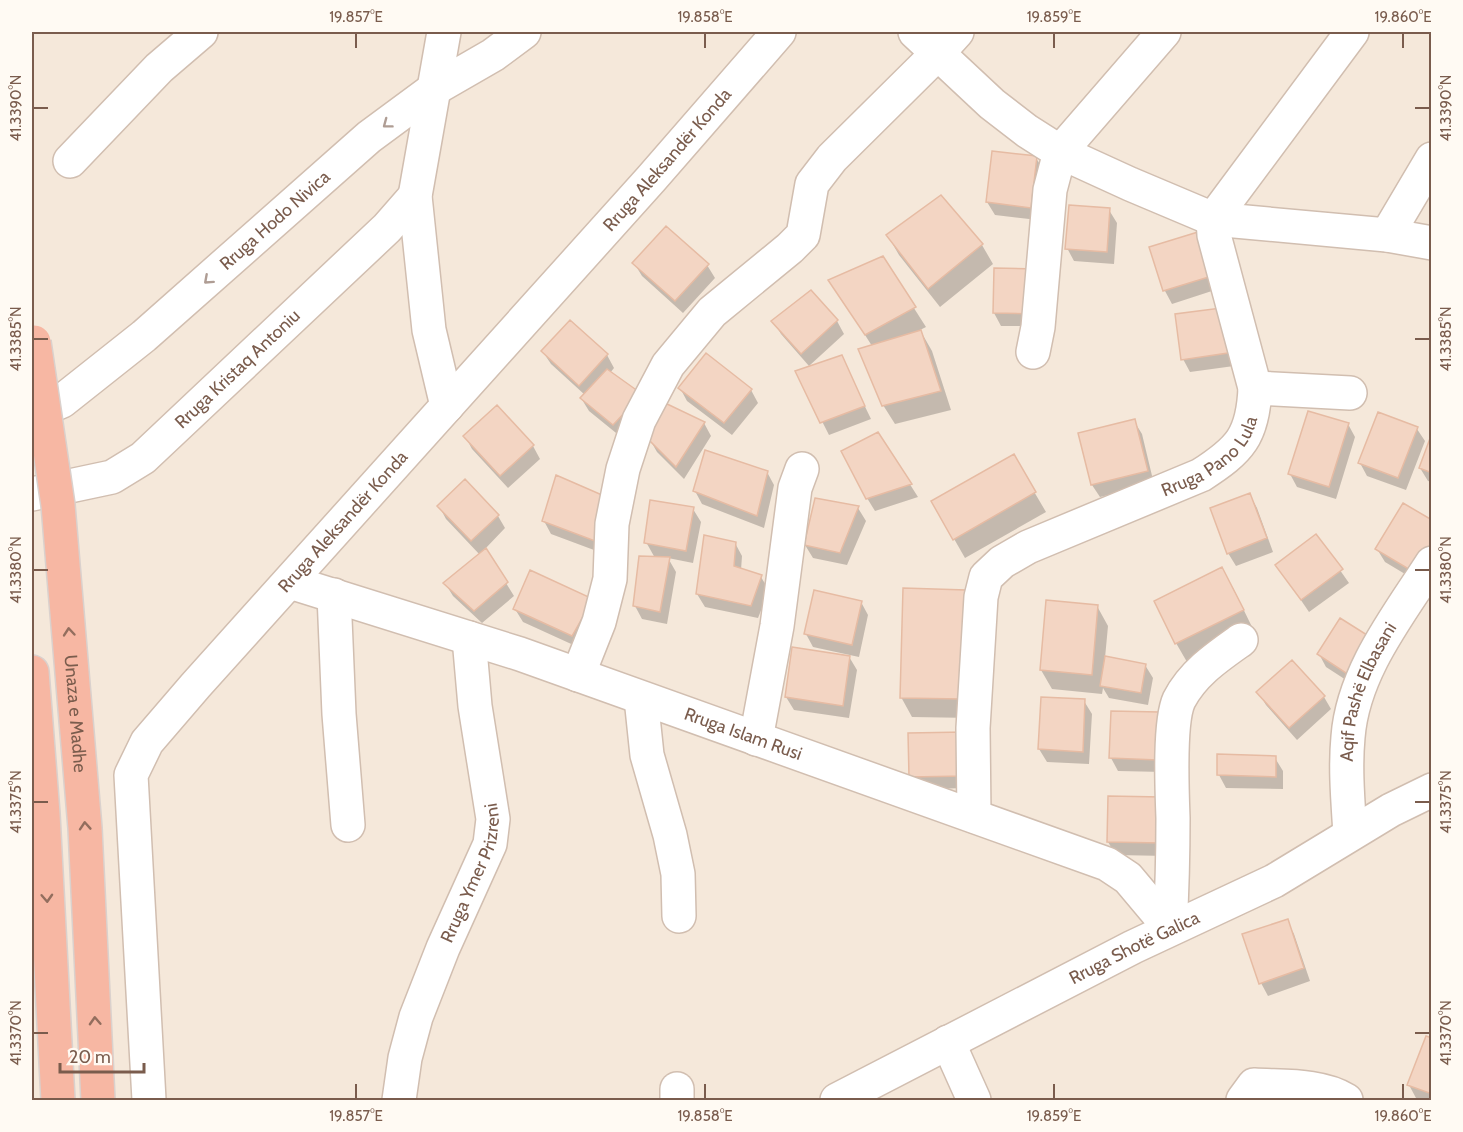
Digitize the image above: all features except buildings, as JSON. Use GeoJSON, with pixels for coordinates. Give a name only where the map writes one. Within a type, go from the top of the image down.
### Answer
{"type":"FeatureCollection","features":[{"type":"Feature","properties":{"kind":"highway","name":"Unaza e Madhe"},"geometry":{"type":"LineString","coordinates":[[33,334],[58,505],[84,805],[98,1101]]}},
{"type":"Feature","properties":{"kind":"highway"},"geometry":{"type":"LineString","coordinates":[[32,672],[43,814],[58,1101]]}},
{"type":"Feature","properties":{"kind":"street"},"geometry":{"type":"LineString","coordinates":[[70,161],[159,68],[201,32]]}},
{"type":"Feature","properties":{"kind":"street"},"geometry":{"type":"LineString","coordinates":[[444,32],[415,196],[429,330],[447,406]]}},
{"type":"Feature","properties":{"kind":"street","name":"Rruga Hodo Nivica"},"geometry":{"type":"LineString","coordinates":[[32,414],[63,400],[129,349],[369,137],[434,89],[493,55],[524,32]]}},
{"type":"Feature","properties":{"kind":"street","name":"Rruga Aleksandër Konda"},"geometry":{"type":"LineString","coordinates":[[149,1101],[131,775],[147,742],[651,179],[779,32]]}},
{"type":"Feature","properties":{"kind":"street"},"geometry":{"type":"LineString","coordinates":[[1033,352],[1038,327],[1050,190],[1060,152],[1164,32]]}},
{"type":"Feature","properties":{"kind":"street"},"geometry":{"type":"LineString","coordinates":[[1213,219],[1352,32]]}},
{"type":"Feature","properties":{"kind":"street"},"geometry":{"type":"LineString","coordinates":[[578,675],[599,622],[610,579],[612,524],[622,469],[639,420],[668,365],[712,312],[803,235],[812,184],[936,39],[992,104],[1027,131],[1060,152],[1213,219],[1258,221],[1387,235],[1431,243]]}},
{"type":"Feature","properties":{"kind":"street"},"geometry":{"type":"LineString","coordinates":[[1387,235],[1431,159]]}},
{"type":"Feature","properties":{"kind":"street","name":"Rruga Kristaq Antoniu"},"geometry":{"type":"LineString","coordinates":[[32,494],[112,477],[143,458],[387,228],[415,196]]}},
{"type":"Feature","properties":{"kind":"street","name":"Rruga Pano Lula"},"geometry":{"type":"LineString","coordinates":[[974,816],[973,728],[981,597],[986,577],[1002,562],[1028,547],[1201,475],[1227,458],[1249,428],[1254,407],[1255,388],[1214,235],[1213,219]]}},
{"type":"Feature","properties":{"kind":"street"},"geometry":{"type":"LineString","coordinates":[[1255,388],[1350,393]]}},
{"type":"Feature","properties":{"kind":"street"},"geometry":{"type":"LineString","coordinates":[[756,739],[777,626],[795,488],[802,470]]}},
{"type":"Feature","properties":{"kind":"street","name":"Aqif Pashë Elbasani"},"geometry":{"type":"LineString","coordinates":[[1350,834],[1347,780],[1348,735],[1358,692],[1373,656],[1431,563]]}},
{"type":"Feature","properties":{"kind":"street","name":"Rruga Islam Rusi"},"geometry":{"type":"LineString","coordinates":[[290,582],[578,675],[1107,864],[1128,878],[1170,928]]}},
{"type":"Feature","properties":{"kind":"street"},"geometry":{"type":"LineString","coordinates":[[334,595],[339,714],[348,825]]}},
{"type":"Feature","properties":{"kind":"street","name":"Rruga Ymer Prizreni"},"geometry":{"type":"LineString","coordinates":[[399,1101],[405,1058],[416,1017],[443,948],[490,844],[493,819],[475,706],[469,638]]}},
{"type":"Feature","properties":{"kind":"street"},"geometry":{"type":"LineString","coordinates":[[1170,928],[1173,867],[1173,730],[1178,702],[1192,678],[1216,657],[1241,640]]}},
{"type":"Feature","properties":{"kind":"street"},"geometry":{"type":"LineString","coordinates":[[641,698],[647,755],[670,836],[678,874],[679,916]]}},
{"type":"Feature","properties":{"kind":"street","name":"Rruga Shotë Galica"},"geometry":{"type":"LineString","coordinates":[[837,1101],[1170,928],[1274,881],[1391,810],[1431,790]]}},
{"type":"Feature","properties":{"kind":"street"},"geometry":{"type":"LineString","coordinates":[[948,1042],[974,1101]]}},
{"type":"Feature","properties":{"kind":"street"},"geometry":{"type":"LineString","coordinates":[[1243,1101],[1254,1085],[1292,1087],[1341,1098]]}},
{"type":"Feature","properties":{"kind":"shaded area"},"geometry":{"type":"Polygon","coordinates":[[[32,32],[1431,32],[1431,1100],[32,1100],[32,32]]]}}]}
